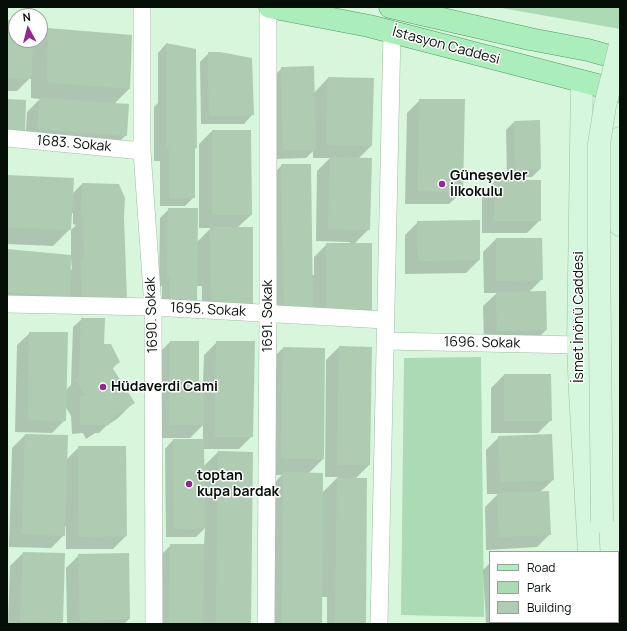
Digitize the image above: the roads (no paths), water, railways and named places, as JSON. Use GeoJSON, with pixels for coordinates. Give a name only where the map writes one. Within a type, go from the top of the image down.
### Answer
{"type":"FeatureCollection","features":[{"type":"Feature","properties":{"kind":"main road","name":"İstasyon Caddesi"},"geometry":{"type":"LineString","coordinates":[[269,7],[368,26],[620,91]]}},
{"type":"Feature","properties":{"kind":"main road","name":"İstasyon Caddesi"},"geometry":{"type":"LineString","coordinates":[[390,7],[530,39],[588,50],[620,59]]}},
{"type":"Feature","properties":{"kind":"main road"},"geometry":{"type":"LineString","coordinates":[[602,551],[599,144],[605,106],[620,45]]}},
{"type":"Feature","properties":{"kind":"main road"},"geometry":{"type":"LineString","coordinates":[[582,82],[588,50]]}},
{"type":"Feature","properties":{"kind":"main road","name":"İsmet İnönü Caddesi"},"geometry":{"type":"LineString","coordinates":[[582,82],[578,345],[589,551]]}},
{"type":"Feature","properties":{"kind":"main road"},"geometry":{"type":"LineString","coordinates":[[620,138],[620,225]]}},
{"type":"Feature","properties":{"kind":"street","name":"1690. Sokak"},"geometry":{"type":"LineString","coordinates":[[142,7],[142,151],[153,307],[154,624]]}},
{"type":"Feature","properties":{"kind":"street","name":"1691. Sokak"},"geometry":{"type":"LineString","coordinates":[[266,624],[269,7]]}},
{"type":"Feature","properties":{"kind":"street"},"geometry":{"type":"LineString","coordinates":[[379,624],[392,32]]}},
{"type":"Feature","properties":{"kind":"street","name":"1683. Sokak"},"geometry":{"type":"LineString","coordinates":[[7,138],[142,151]]}},
{"type":"Feature","properties":{"kind":"street","name":"1695. Sokak"},"geometry":{"type":"LineString","coordinates":[[7,304],[153,307],[386,320]]}},
{"type":"Feature","properties":{"kind":"street","name":"1696. Sokak"},"geometry":{"type":"LineString","coordinates":[[385,341],[578,345]]}},
{"type":"Feature","properties":{"kind":"place","name":"Güneşevler İlkokulu"},"geometry":{"type":"Point","coordinates":[442,184]}},
{"type":"Feature","properties":{"kind":"place","name":"Hüdaverdi Cami"},"geometry":{"type":"Point","coordinates":[103,387]}},
{"type":"Feature","properties":{"kind":"place","name":"toptan kupa bardak"},"geometry":{"type":"Point","coordinates":[189,484]}}]}
